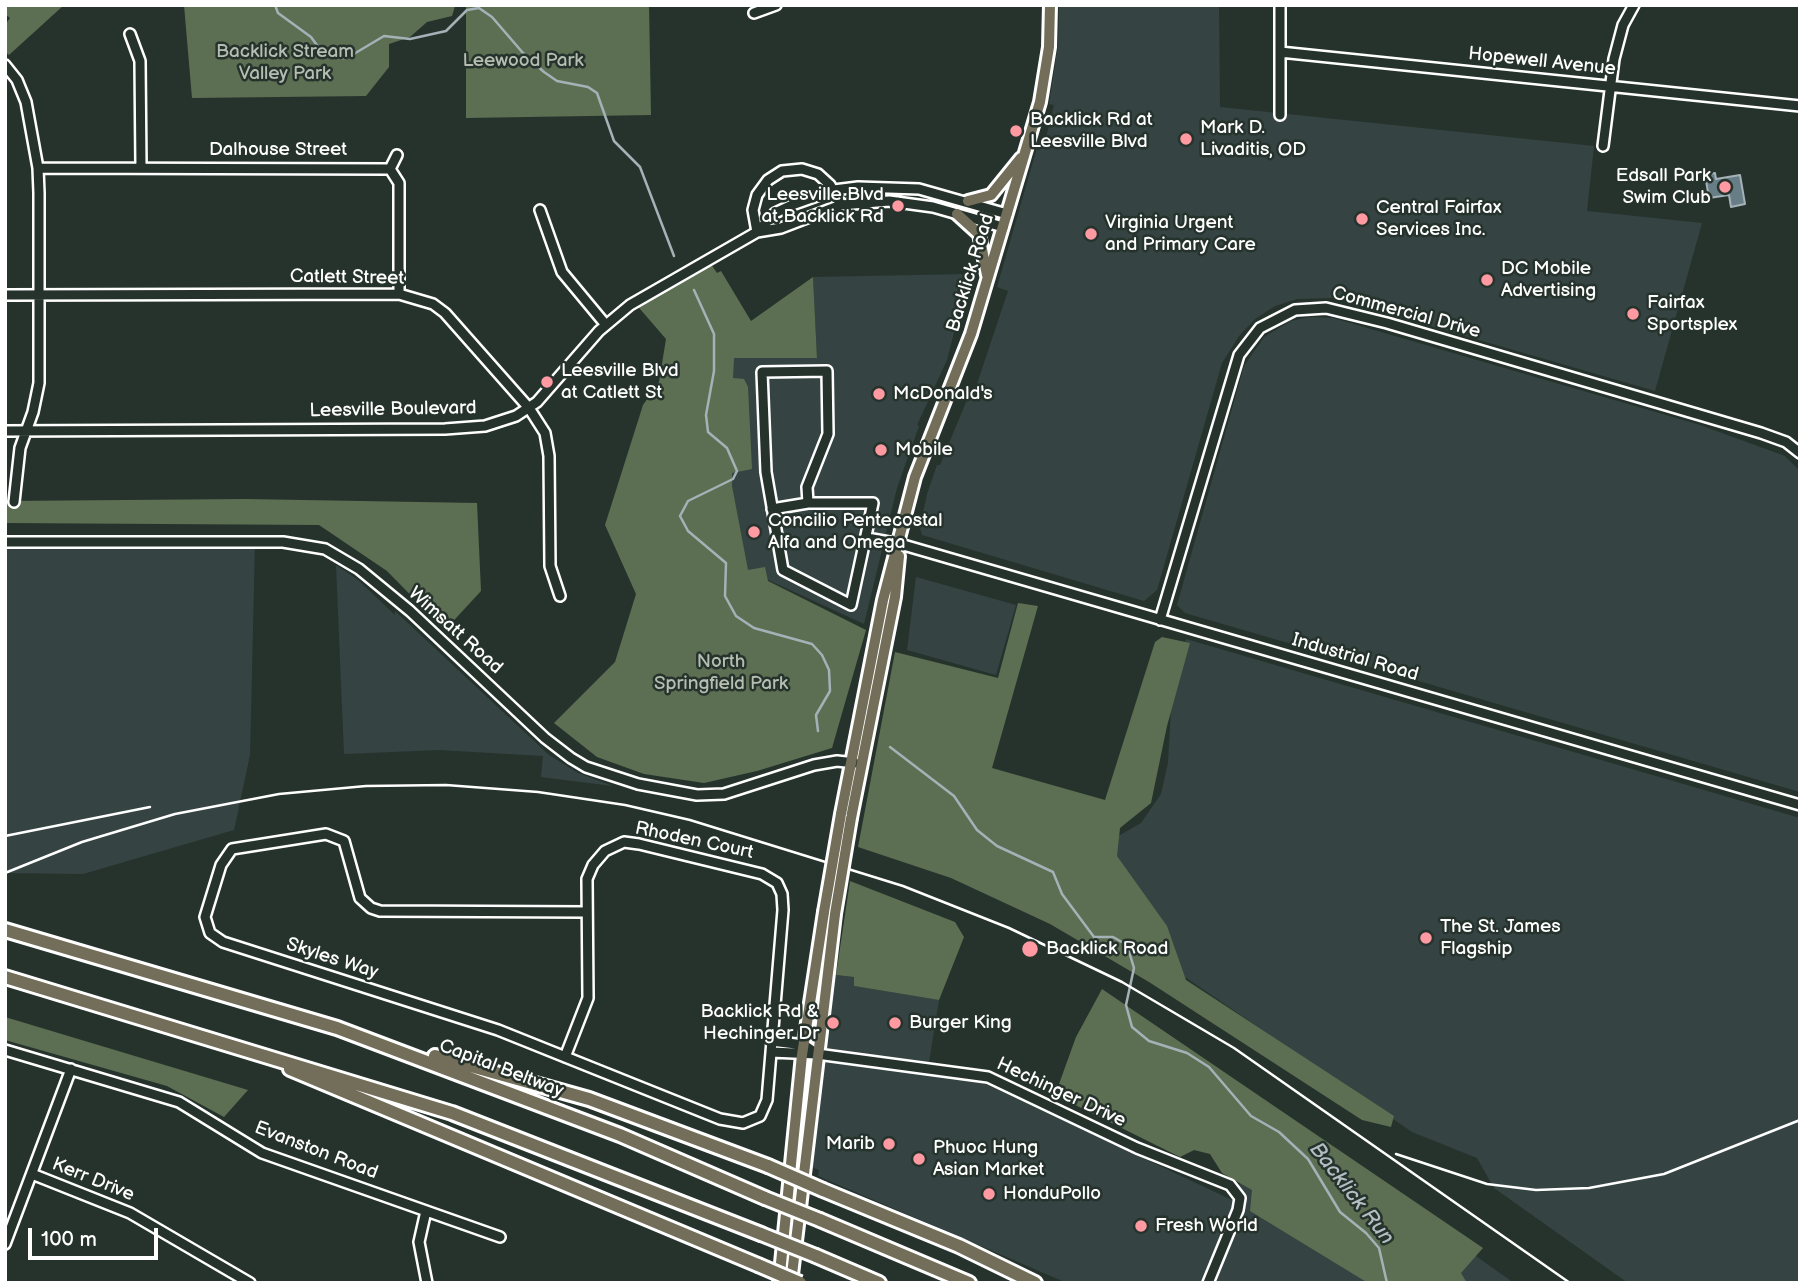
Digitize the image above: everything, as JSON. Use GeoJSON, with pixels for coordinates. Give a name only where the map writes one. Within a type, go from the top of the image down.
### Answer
{"type":"FeatureCollection","features":[{"type":"Feature","properties":{"kind":"highway","name":"Capital Beltway"},"geometry":{"type":"LineString","coordinates":[[5,930],[337,1028],[620,1135],[970,1283]]}},
{"type":"Feature","properties":{"kind":"highway"},"geometry":{"type":"LineString","coordinates":[[5,977],[452,1113],[879,1283]]}},
{"type":"Feature","properties":{"kind":"highway"},"geometry":{"type":"LineString","coordinates":[[337,1028],[589,1099],[768,1166],[959,1247],[1035,1283]]}},
{"type":"Feature","properties":{"kind":"highway"},"geometry":{"type":"LineString","coordinates":[[191,1032],[369,1102],[800,1283]]}},
{"type":"Feature","properties":{"kind":"highway"},"geometry":{"type":"LineString","coordinates":[[820,1220],[949,1283]]}},
{"type":"Feature","properties":{"kind":"main road","name":"Backlick Road"},"geometry":{"type":"LineString","coordinates":[[779,1283],[803,1050],[856,763],[895,597],[900,544],[915,477],[958,371],[988,282],[1025,153],[1046,75],[1050,5]]}},
{"type":"Feature","properties":{"kind":"main road"},"geometry":{"type":"LineString","coordinates":[[968,201],[991,195],[1025,153]]}},
{"type":"Feature","properties":{"kind":"main road"},"geometry":{"type":"LineString","coordinates":[[957,214],[979,234],[988,282]]}},
{"type":"Feature","properties":{"kind":"main road","name":"Backlick Road"},"geometry":{"type":"LineString","coordinates":[[791,1283],[817,1054],[829,913]]}},
{"type":"Feature","properties":{"kind":"street"},"geometry":{"type":"LineString","coordinates":[[754,13],[776,5]]}},
{"type":"Feature","properties":{"kind":"street"},"geometry":{"type":"LineString","coordinates":[[1280,5],[1280,115]]}},
{"type":"Feature","properties":{"kind":"street"},"geometry":{"type":"LineString","coordinates":[[1603,146],[1618,43],[1634,5]]}},
{"type":"Feature","properties":{"kind":"street"},"geometry":{"type":"LineString","coordinates":[[130,34],[141,61],[141,167]]}},
{"type":"Feature","properties":{"kind":"street","name":"Hopewell Avenue"},"geometry":{"type":"LineString","coordinates":[[1280,52],[1800,106]]}},
{"type":"Feature","properties":{"kind":"street"},"geometry":{"type":"LineString","coordinates":[[5,65],[17,80],[24,95],[38,168],[39,383],[20,448],[14,502]]}},
{"type":"Feature","properties":{"kind":"street"},"geometry":{"type":"LineString","coordinates":[[397,155],[390,169],[399,183],[399,294]]}},
{"type":"Feature","properties":{"kind":"street","name":"Dalhouse Street"},"geometry":{"type":"LineString","coordinates":[[38,168],[390,169]]}},
{"type":"Feature","properties":{"kind":"street"},"geometry":{"type":"LineString","coordinates":[[757,232],[753,214],[755,199],[775,174],[793,169],[811,171],[822,176],[834,190],[841,205]]}},
{"type":"Feature","properties":{"kind":"street","name":"Leesville Boulevard"},"geometry":{"type":"LineString","coordinates":[[5,431],[463,429],[496,423],[529,408],[560,378],[606,325],[647,294],[757,232],[775,213],[834,190],[901,187],[968,201],[1007,214]]}},
{"type":"Feature","properties":{"kind":"street","name":"Leesville Boulevard"},"geometry":{"type":"LineString","coordinates":[[757,232],[781,228],[841,205],[898,201],[1003,227]]}},
{"type":"Feature","properties":{"kind":"street"},"geometry":{"type":"LineString","coordinates":[[540,209],[562,272],[606,325]]}},
{"type":"Feature","properties":{"kind":"street","name":"Catlett Street"},"geometry":{"type":"LineString","coordinates":[[5,295],[399,294],[421,298],[445,313],[539,421],[548,447],[550,566],[560,596]]}},
{"type":"Feature","properties":{"kind":"street","name":"Commercial Drive"},"geometry":{"type":"LineString","coordinates":[[1160,620],[1239,355],[1260,328],[1295,310],[1326,308],[1387,324],[1761,433],[1786,442],[1800,453]]}},
{"type":"Feature","properties":{"kind":"street"},"geometry":{"type":"LineString","coordinates":[[772,509],[808,503],[873,503],[851,605],[786,573],[772,509],[766,472],[762,372],[827,371],[828,434],[807,487],[808,503]]}},
{"type":"Feature","properties":{"kind":"street","name":"Industrial Road"},"geometry":{"type":"LineString","coordinates":[[867,538],[900,544],[1800,805]]}},
{"type":"Feature","properties":{"kind":"street","name":"Wimsatt Road"},"geometry":{"type":"LineString","coordinates":[[5,542],[283,542],[324,550],[359,569],[410,611],[554,745],[586,767],[638,784],[697,795],[724,794],[814,765],[856,763]]}},
{"type":"Feature","properties":{"kind":"street","name":"Skyles Way"},"geometry":{"type":"LineString","coordinates":[[587,912],[380,911],[360,898],[344,841],[326,834],[232,849],[221,864],[205,917],[210,933],[223,942],[498,1031],[720,1119],[743,1123],[755,1120],[765,1109],[771,1052]]}},
{"type":"Feature","properties":{"kind":"street","name":"Rhoden Court"},"geometry":{"type":"LineString","coordinates":[[565,1057],[588,998],[587,879],[593,865],[606,851],[624,842],[750,870],[773,879],[780,888],[783,910],[771,1052]]}},
{"type":"Feature","properties":{"kind":"street"},"geometry":{"type":"LineString","coordinates":[[771,1041],[817,1054]]}},
{"type":"Feature","properties":{"kind":"street","name":"Evanston Road"},"geometry":{"type":"LineString","coordinates":[[5,1050],[179,1102],[261,1153],[500,1237]]}},
{"type":"Feature","properties":{"kind":"street"},"geometry":{"type":"LineString","coordinates":[[771,1052],[803,1050]]}},
{"type":"Feature","properties":{"kind":"street","name":"Hechinger Drive"},"geometry":{"type":"LineString","coordinates":[[817,1054],[988,1077],[1137,1148],[1230,1185],[1240,1198],[1238,1210],[1208,1283]]}},
{"type":"Feature","properties":{"kind":"street"},"geometry":{"type":"LineString","coordinates":[[5,1244],[71,1069]]}},
{"type":"Feature","properties":{"kind":"street","name":"Kerr Drive"},"geometry":{"type":"LineString","coordinates":[[32,1174],[130,1213],[250,1283]]}},
{"type":"Feature","properties":{"kind":"street"},"geometry":{"type":"LineString","coordinates":[[426,1211],[419,1242],[427,1283]]}},
{"type":"Feature","properties":{"kind":"shaded area"},"geometry":{"type":"Polygon","coordinates":[[[1059,5],[1219,5],[1220,107],[1594,146],[1587,211],[1702,223],[1655,391],[1334,298],[1297,299],[1275,306],[1255,319],[1239,336],[1222,363],[1157,590],[1144,601],[922,535],[920,528],[927,494],[937,465],[940,465],[969,395],[973,396],[1008,291],[997,287],[1039,141],[1045,141],[1054,105],[1049,104],[1058,45],[1059,5]]]}},
{"type":"Feature","properties":{"kind":"shaded area"},"geometry":{"type":"Polygon","coordinates":[[[969,274],[947,360],[917,425],[919,426],[897,488],[864,624],[705,551],[727,358],[817,358],[813,277],[969,274]]]}},
{"type":"Feature","properties":{"kind":"shaded area"},"geometry":{"type":"Polygon","coordinates":[[[1310,317],[1333,318],[1700,425],[1785,456],[1800,471],[1800,792],[1185,613],[1177,605],[1244,366],[1264,337],[1291,321],[1310,317]]]}},
{"type":"Feature","properties":{"kind":"shaded area"},"geometry":{"type":"Polygon","coordinates":[[[5,536],[255,542],[250,755],[234,830],[83,874],[5,873],[5,536]]]}},
{"type":"Feature","properties":{"kind":"shaded area"},"geometry":{"type":"Polygon","coordinates":[[[336,565],[358,580],[395,615],[395,611],[549,755],[578,773],[613,786],[541,777],[543,756],[439,750],[344,754],[336,565]]]}},
{"type":"Feature","properties":{"kind":"shaded area"},"geometry":{"type":"Polygon","coordinates":[[[916,577],[1016,605],[996,675],[907,650],[916,577]]]}},
{"type":"Feature","properties":{"kind":"shaded area"},"geometry":{"type":"Polygon","coordinates":[[[1186,639],[1800,818],[1800,1283],[1628,1283],[1494,1188],[1477,1158],[1412,1132],[1182,975],[1108,842],[1141,823],[1161,794],[1168,763],[1172,691],[1186,639]]]}},
{"type":"Feature","properties":{"kind":"shaded area"},"geometry":{"type":"Polygon","coordinates":[[[836,975],[854,977],[854,986],[939,1000],[927,1075],[984,1083],[1232,1200],[1275,1110],[1319,1145],[1514,1283],[1067,1283],[818,1176],[819,1170],[804,1164],[836,975]]]}},
{"type":"Feature","properties":{"kind":"green space"},"geometry":{"type":"Polygon","coordinates":[[[5,5],[64,5],[9,55],[5,52],[5,25],[10,18],[5,14],[5,5]]]}},
{"type":"Feature","properties":{"kind":"green space","name":"Backlick Stream Valley Park"},"geometry":{"type":"Polygon","coordinates":[[[184,5],[460,5],[455,6],[452,16],[427,22],[410,37],[389,44],[389,67],[366,96],[192,98],[184,5]]]}},
{"type":"Feature","properties":{"kind":"green space","name":"Leewood Park"},"geometry":{"type":"Polygon","coordinates":[[[466,5],[649,5],[651,115],[466,118],[466,5]]]}},
{"type":"Feature","properties":{"kind":"green space","name":"North Springfield Park"},"geometry":{"type":"Polygon","coordinates":[[[708,260],[717,273],[721,271],[751,321],[813,277],[817,358],[734,358],[733,378],[744,379],[748,387],[752,469],[732,473],[732,486],[748,570],[765,567],[768,581],[866,630],[832,748],[757,771],[704,783],[644,774],[597,757],[554,723],[615,662],[636,594],[605,525],[643,405],[659,382],[666,339],[634,302],[708,260]]]}},
{"type":"Feature","properties":{"kind":"green space"},"geometry":{"type":"Polygon","coordinates":[[[245,499],[477,503],[481,591],[445,630],[387,571],[319,525],[5,523],[5,501],[245,499]]]}},
{"type":"Feature","properties":{"kind":"green space"},"geometry":{"type":"Polygon","coordinates":[[[1018,603],[1038,606],[992,768],[1105,800],[1155,642],[1162,637],[1190,643],[1167,726],[1151,803],[1120,828],[1117,856],[1167,926],[1186,980],[1394,1116],[1391,1127],[1362,1120],[1149,982],[1050,924],[951,878],[858,847],[895,652],[998,678],[1018,603]]]}},
{"type":"Feature","properties":{"kind":"green space"},"geometry":{"type":"Polygon","coordinates":[[[850,881],[955,922],[964,937],[939,1000],[854,986],[854,977],[836,975],[850,881]]]}},
{"type":"Feature","properties":{"kind":"green space"},"geometry":{"type":"Polygon","coordinates":[[[1102,989],[1483,1248],[1461,1273],[1467,1283],[1368,1283],[1250,1211],[1252,1190],[1222,1173],[1210,1154],[1194,1150],[1180,1157],[1055,1095],[1076,1037],[1102,989]]]}},
{"type":"Feature","properties":{"kind":"green space"},"geometry":{"type":"Polygon","coordinates":[[[5,1017],[248,1090],[224,1117],[167,1086],[5,1040],[5,1017]]]}},
{"type":"Feature","properties":{"kind":"water","name":"Edsall Park Swim Club"},"geometry":{"type":"Polygon","coordinates":[[[1715,173],[1716,179],[1740,175],[1745,204],[1731,207],[1729,195],[1709,198],[1705,175],[1715,173]]]}},
{"type":"Feature","properties":{"kind":"waterway","name":"Backlick Run"},"geometry":{"type":"LineString","coordinates":[[275,5],[278,13],[311,37],[319,48],[337,58],[347,58],[384,36],[410,39],[446,31],[467,10],[479,8],[492,17],[523,53],[544,72],[557,81],[588,87],[597,93],[614,141],[640,167],[674,256]]}},
{"type":"Feature","properties":{"kind":"waterway","name":"Backlick Run"},"geometry":{"type":"LineString","coordinates":[[694,290],[714,334],[714,371],[706,415],[708,432],[727,448],[737,471],[733,479],[688,501],[680,516],[688,531],[726,563],[725,596],[736,616],[754,628],[812,644],[822,655],[829,670],[830,691],[816,715],[818,731]]}},
{"type":"Feature","properties":{"kind":"waterway","name":"Backlick Run"},"geometry":{"type":"LineString","coordinates":[[890,747],[954,796],[977,830],[997,846],[1053,872],[1062,894],[1094,937],[1113,937],[1127,945],[1134,968],[1126,1005],[1132,1027],[1149,1041],[1187,1053],[1209,1067],[1251,1116],[1279,1132],[1308,1159],[1340,1212],[1366,1233],[1379,1248],[1387,1283]]}},
{"type":"Feature","properties":{"kind":"railway"},"geometry":{"type":"LineString","coordinates":[[5,873],[82,842],[175,814],[279,794],[366,786],[446,785],[538,792],[625,805],[690,820],[903,886],[1009,928],[1122,982],[1234,1048],[1570,1283]]}},
{"type":"Feature","properties":{"kind":"railway"},"geometry":{"type":"LineString","coordinates":[[5,836],[150,807]]}},
{"type":"Feature","properties":{"kind":"railway"},"geometry":{"type":"LineString","coordinates":[[1396,1154],[1487,1184],[1536,1190],[1589,1188],[1664,1174],[1800,1120]]}},
{"type":"Feature","properties":{"kind":"place","name":"Backlick Rd at Leesville Blvd"},"geometry":{"type":"Point","coordinates":[1016,131]}},
{"type":"Feature","properties":{"kind":"place","name":"Mark D. Livaditis, OD"},"geometry":{"type":"Point","coordinates":[1186,139]}},
{"type":"Feature","properties":{"kind":"place","name":"Edsall Park Swim Club"},"geometry":{"type":"Point","coordinates":[1725,187]}},
{"type":"Feature","properties":{"kind":"place","name":"Leesville Blvd at Backlick Rd"},"geometry":{"type":"Point","coordinates":[898,206]}},
{"type":"Feature","properties":{"kind":"place","name":"Central Fairfax Services Inc."},"geometry":{"type":"Point","coordinates":[1362,219]}},
{"type":"Feature","properties":{"kind":"place","name":"Virginia Urgent and Primary Care"},"geometry":{"type":"Point","coordinates":[1091,234]}},
{"type":"Feature","properties":{"kind":"place","name":"DC Mobile Advertising"},"geometry":{"type":"Point","coordinates":[1487,280]}},
{"type":"Feature","properties":{"kind":"place","name":"Fairfax Sportsplex"},"geometry":{"type":"Point","coordinates":[1633,314]}},
{"type":"Feature","properties":{"kind":"place","name":"Leesville Blvd at Catlett St"},"geometry":{"type":"Point","coordinates":[547,382]}},
{"type":"Feature","properties":{"kind":"place","name":"McDonald's"},"geometry":{"type":"Point","coordinates":[879,394]}},
{"type":"Feature","properties":{"kind":"place","name":"Mobile"},"geometry":{"type":"Point","coordinates":[881,450]}},
{"type":"Feature","properties":{"kind":"place","name":"Concilio Pentecostal Alfa and Omega"},"geometry":{"type":"Point","coordinates":[754,532]}},
{"type":"Feature","properties":{"kind":"place","name":"The St. James Flagship"},"geometry":{"type":"Point","coordinates":[1426,938]}},
{"type":"Feature","properties":{"kind":"place","name":"Backlick Road"},"geometry":{"type":"Point","coordinates":[1030,949]}},
{"type":"Feature","properties":{"kind":"place","name":"Backlick Rd & Hechinger Dr"},"geometry":{"type":"Point","coordinates":[833,1023]}},
{"type":"Feature","properties":{"kind":"place","name":"Burger King"},"geometry":{"type":"Point","coordinates":[895,1023]}},
{"type":"Feature","properties":{"kind":"place","name":"Marib"},"geometry":{"type":"Point","coordinates":[889,1144]}},
{"type":"Feature","properties":{"kind":"place","name":"Phuoc Hung Asian Market"},"geometry":{"type":"Point","coordinates":[919,1159]}},
{"type":"Feature","properties":{"kind":"place","name":"HonduPollo"},"geometry":{"type":"Point","coordinates":[989,1194]}},
{"type":"Feature","properties":{"kind":"place","name":"Fresh World"},"geometry":{"type":"Point","coordinates":[1141,1226]}}]}
